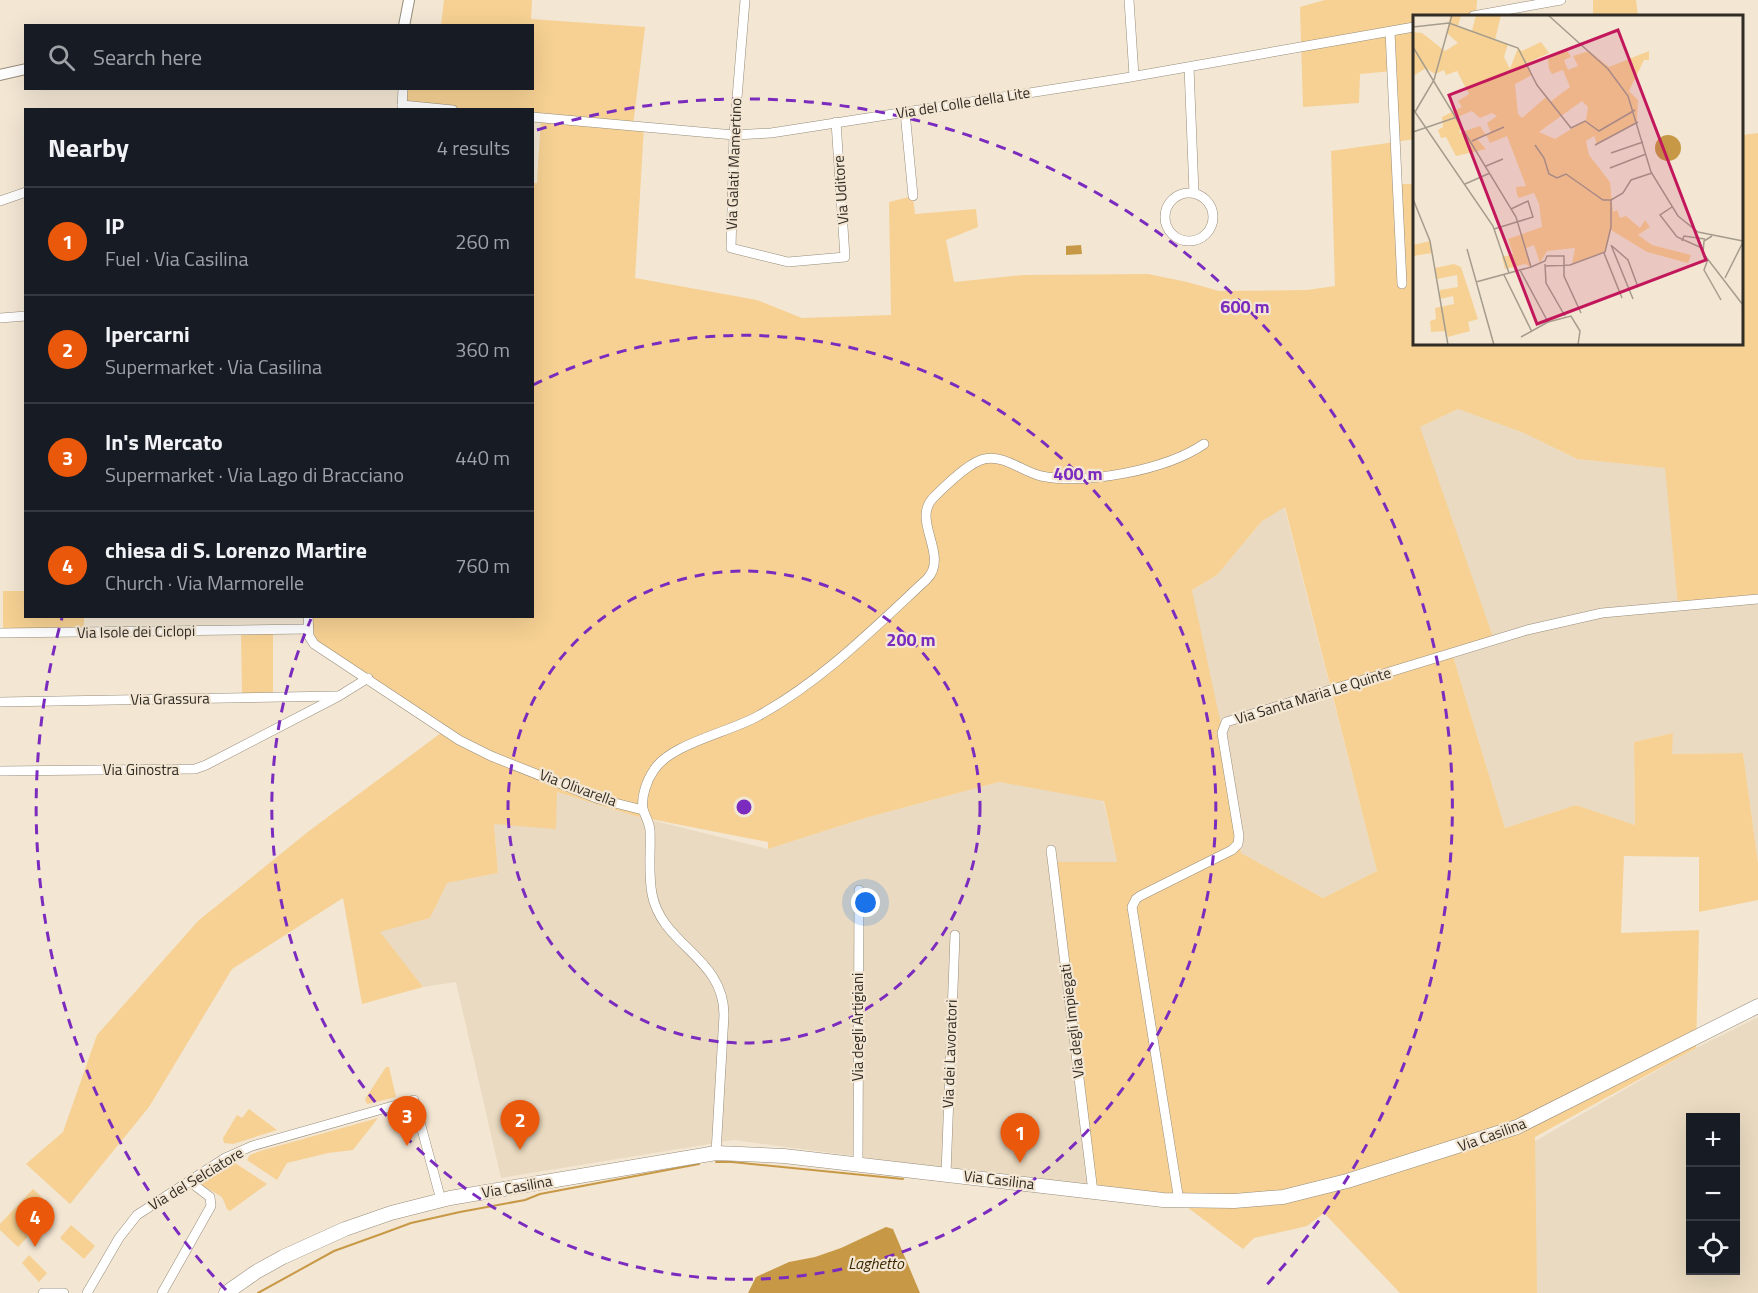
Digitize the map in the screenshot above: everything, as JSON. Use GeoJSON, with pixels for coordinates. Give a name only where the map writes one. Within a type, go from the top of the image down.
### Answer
{"type":"FeatureCollection","features":[{"type":"Feature","properties":{"kind":"main road","name":"Via Casilina"},"geometry":{"type":"LineString","coordinates":[[226,1293],[271,1263],[339,1232],[391,1213],[441,1200],[716,1153],[767,1154],[1179,1201],[1244,1201],[1293,1195],[1491,1137],[1537,1118],[1758,1006]]}},
{"type":"Feature","properties":{"kind":"street"},"geometry":{"type":"LineString","coordinates":[[405,24],[409,0]]}},
{"type":"Feature","properties":{"kind":"street","name":"Via Galati Mamertino"},"geometry":{"type":"LineString","coordinates":[[745,0],[734,135],[731,248],[788,262],[845,257]]}},
{"type":"Feature","properties":{"kind":"street"},"geometry":{"type":"LineString","coordinates":[[1129,0],[1134,76]]}},
{"type":"Feature","properties":{"kind":"street"},"geometry":{"type":"LineString","coordinates":[[1478,15],[1561,0]]}},
{"type":"Feature","properties":{"kind":"street","name":"Via del Colle della Lite"},"geometry":{"type":"LineString","coordinates":[[534,117],[734,135],[771,134],[1189,67],[1413,27]]}},
{"type":"Feature","properties":{"kind":"street"},"geometry":{"type":"LineString","coordinates":[[1390,32],[1402,284]]}},
{"type":"Feature","properties":{"kind":"street"},"geometry":{"type":"LineString","coordinates":[[1189,67],[1194,192]]}},
{"type":"Feature","properties":{"kind":"street"},"geometry":{"type":"LineString","coordinates":[[0,75],[24,69]]}},
{"type":"Feature","properties":{"kind":"street"},"geometry":{"type":"LineString","coordinates":[[403,90],[402,107],[419,108]]}},
{"type":"Feature","properties":{"kind":"street"},"geometry":{"type":"LineString","coordinates":[[905,112],[913,196]]}},
{"type":"Feature","properties":{"kind":"street","name":"Via Uditore"},"geometry":{"type":"LineString","coordinates":[[836,122],[845,257]]}},
{"type":"Feature","properties":{"kind":"street"},"geometry":{"type":"LineString","coordinates":[[1186,192],[1194,192],[1207,199],[1211,205],[1214,220],[1202,238],[1187,241],[1180,239],[1168,229],[1165,213],[1172,199],[1186,192]]}},
{"type":"Feature","properties":{"kind":"street"},"geometry":{"type":"LineString","coordinates":[[0,201],[24,193]]}},
{"type":"Feature","properties":{"kind":"street"},"geometry":{"type":"LineString","coordinates":[[0,318],[24,316]]}},
{"type":"Feature","properties":{"kind":"street"},"geometry":{"type":"LineString","coordinates":[[716,1153],[724,1015],[723,997],[714,977],[667,927],[656,907],[649,866],[650,827],[643,810],[643,799],[650,777],[664,758],[689,745],[744,724],[801,689],[855,646],[929,577],[935,562],[926,516],[927,506],[934,497],[976,462],[992,458],[1038,475],[1059,478],[1090,477],[1126,473],[1160,465],[1182,457],[1204,444]]}},
{"type":"Feature","properties":{"kind":"street","name":"Via Santa Maria Le Quinte"},"geometry":{"type":"LineString","coordinates":[[1179,1201],[1132,907],[1140,896],[1232,850],[1238,844],[1239,836],[1222,733],[1226,722],[1548,625],[1602,613],[1758,599]]}},
{"type":"Feature","properties":{"kind":"street"},"geometry":{"type":"LineString","coordinates":[[308,618],[308,629]]}},
{"type":"Feature","properties":{"kind":"street","name":"Via Olivarella"},"geometry":{"type":"LineString","coordinates":[[308,629],[314,644],[459,740],[491,756],[599,799],[643,810]]}},
{"type":"Feature","properties":{"kind":"street","name":"Via Isole dei Ciclopi"},"geometry":{"type":"LineString","coordinates":[[0,633],[308,629]]}},
{"type":"Feature","properties":{"kind":"street","name":"Via Ginostra"},"geometry":{"type":"LineString","coordinates":[[0,771],[195,769],[339,696],[368,678]]}},
{"type":"Feature","properties":{"kind":"street","name":"Via Grassura"},"geometry":{"type":"LineString","coordinates":[[0,702],[339,696]]}},
{"type":"Feature","properties":{"kind":"street","name":"Via degli Impiegati"},"geometry":{"type":"LineString","coordinates":[[1052,849],[1093,1192]]}},
{"type":"Feature","properties":{"kind":"street","name":"Via degli Artigiani"},"geometry":{"type":"LineString","coordinates":[[858,1164],[859,890]]}},
{"type":"Feature","properties":{"kind":"street","name":"Via dei Lavoratori"},"geometry":{"type":"LineString","coordinates":[[946,1174],[956,935]]}},
{"type":"Feature","properties":{"kind":"street","name":"Via del Selciatore"},"geometry":{"type":"LineString","coordinates":[[87,1293],[128,1224],[142,1211],[243,1149],[414,1100],[441,1200]]}},
{"type":"Feature","properties":{"kind":"street"},"geometry":{"type":"LineString","coordinates":[[162,1293],[211,1206],[210,1197],[189,1181]]}},
{"type":"Feature","properties":{"kind":"street"},"geometry":{"type":"LineString","coordinates":[[43,1293],[64,1293]]}},
{"type":"Feature","properties":{"kind":"shaded area"},"geometry":{"type":"Polygon","coordinates":[[[444,0],[532,0],[531,19],[645,27],[633,126],[644,127],[635,278],[757,300],[802,318],[891,315],[889,202],[913,196],[915,214],[976,209],[978,227],[946,240],[954,282],[1023,275],[1148,274],[1219,291],[1307,290],[1335,286],[1331,151],[1395,142],[1392,71],[1360,74],[1359,103],[1303,107],[1300,7],[1325,0],[1477,0],[1476,15],[1413,15],[1413,139],[1396,142],[1398,184],[1413,184],[1413,345],[1743,345],[1743,135],[1758,133],[1758,599],[1678,606],[1665,468],[1577,459],[1524,433],[1458,409],[1420,427],[1494,640],[1452,653],[1505,828],[1576,805],[1635,825],[1634,742],[1673,733],[1672,754],[1743,753],[1758,863],[1758,900],[1699,912],[1699,857],[1624,856],[1621,933],[1699,930],[1696,1048],[1535,1137],[1537,1293],[1400,1293],[1324,1213],[1307,1226],[1254,1238],[1243,1249],[1179,1201],[1093,1185],[1053,862],[1117,862],[1104,801],[999,782],[865,818],[768,849],[768,842],[635,816],[557,792],[556,829],[494,824],[498,873],[447,883],[430,918],[380,932],[423,987],[362,1004],[343,898],[232,969],[149,1107],[70,1204],[26,1164],[63,1132],[97,1035],[198,921],[309,831],[441,733],[314,644],[308,618],[534,618],[534,183],[537,183],[541,118],[534,117],[534,108],[433,108],[402,105],[403,90],[534,90],[534,24],[441,24],[444,0]],[[1285,507],[1262,521],[1217,575],[1192,590],[1222,729],[1241,853],[1323,898],[1377,871],[1285,507]]]}},
{"type":"Feature","properties":{"kind":"shaded area"},"geometry":{"type":"Polygon","coordinates":[[[1593,0],[1636,0],[1638,15],[1593,15],[1593,0]]]}},
{"type":"Feature","properties":{"kind":"shaded area"},"geometry":{"type":"Polygon","coordinates":[[[1458,409],[1524,433],[1577,459],[1666,468],[1678,606],[1758,599],[1758,863],[1743,753],[1671,754],[1673,733],[1634,742],[1635,825],[1576,805],[1505,828],[1452,653],[1420,427],[1458,409]]]}},
{"type":"Feature","properties":{"kind":"shaded area"},"geometry":{"type":"Polygon","coordinates":[[[1284,506],[1377,871],[1323,898],[1241,853],[1192,590],[1217,575],[1262,521],[1284,506]]]}},
{"type":"Feature","properties":{"kind":"shaded area"},"geometry":{"type":"Polygon","coordinates":[[[3,591],[24,591],[24,618],[84,618],[84,628],[3,628],[3,591]]]}},
{"type":"Feature","properties":{"kind":"shaded area"},"geometry":{"type":"Polygon","coordinates":[[[273,632],[273,693],[242,693],[241,633],[273,632]]]}},
{"type":"Feature","properties":{"kind":"shaded area"},"geometry":{"type":"Polygon","coordinates":[[[999,782],[1103,800],[1117,862],[1053,862],[1088,1184],[951,1169],[734,1140],[501,1178],[456,982],[423,987],[379,932],[430,918],[447,883],[498,873],[494,824],[557,792],[635,816],[768,849],[865,818],[999,782]]]}},
{"type":"Feature","properties":{"kind":"shaded area"},"geometry":{"type":"Polygon","coordinates":[[[1758,1017],[1758,1293],[1532,1293],[1525,1147],[1696,1048],[1758,1017]]]}},
{"type":"Feature","properties":{"kind":"shaded area"},"geometry":{"type":"Polygon","coordinates":[[[386,1067],[389,1067],[396,1097],[367,1104],[365,1099],[386,1067]]]}},
{"type":"Feature","properties":{"kind":"shaded area"},"geometry":{"type":"Polygon","coordinates":[[[249,1109],[277,1130],[233,1144],[224,1143],[223,1138],[237,1115],[242,1118],[249,1109]]]}},
{"type":"Feature","properties":{"kind":"shaded area"},"geometry":{"type":"Polygon","coordinates":[[[378,1118],[353,1150],[328,1153],[287,1163],[277,1180],[247,1160],[250,1155],[260,1151],[378,1118]]]}},
{"type":"Feature","properties":{"kind":"shaded area"},"geometry":{"type":"Polygon","coordinates":[[[235,1163],[267,1184],[230,1211],[222,1197],[200,1184],[235,1163]]]}},
{"type":"Feature","properties":{"kind":"shaded area"},"geometry":{"type":"Polygon","coordinates":[[[33,1189],[54,1209],[18,1247],[0,1230],[0,1224],[33,1189]]]}},
{"type":"Feature","properties":{"kind":"shaded area"},"geometry":{"type":"Polygon","coordinates":[[[71,1225],[95,1246],[84,1259],[60,1238],[71,1225]]]}},
{"type":"Feature","properties":{"kind":"shaded area"},"geometry":{"type":"Polygon","coordinates":[[[29,1255],[47,1273],[39,1282],[22,1263],[29,1255]]]}},
{"type":"Feature","properties":{"kind":"water"},"geometry":{"type":"Polygon","coordinates":[[[1081,245],[1082,254],[1066,255],[1066,246],[1081,245]]]}},
{"type":"Feature","properties":{"kind":"water","name":"Laghetto"},"geometry":{"type":"Polygon","coordinates":[[[886,1227],[893,1229],[920,1293],[748,1293],[756,1277],[789,1262],[815,1257],[841,1248],[886,1227]]]}},
{"type":"Feature","properties":{"kind":"waterway"},"geometry":{"type":"LineString","coordinates":[[716,1162],[903,1179]]}},
{"type":"Feature","properties":{"kind":"waterway"},"geometry":{"type":"LineString","coordinates":[[258,1293],[334,1251],[411,1223],[525,1200],[540,1194],[699,1164]]}},
{"type":"Feature","properties":{"kind":"place","name":"In's Mercato"},"geometry":{"type":"Point","coordinates":[407,1146]}},
{"type":"Feature","properties":{"kind":"place","name":"Ipercarni"},"geometry":{"type":"Point","coordinates":[520,1150]}},
{"type":"Feature","properties":{"kind":"place","name":"IP"},"geometry":{"type":"Point","coordinates":[1020,1163]}},
{"type":"Feature","properties":{"kind":"place","name":"chiesa di S. Lorenzo Martire"},"geometry":{"type":"Point","coordinates":[35,1247]}}]}
